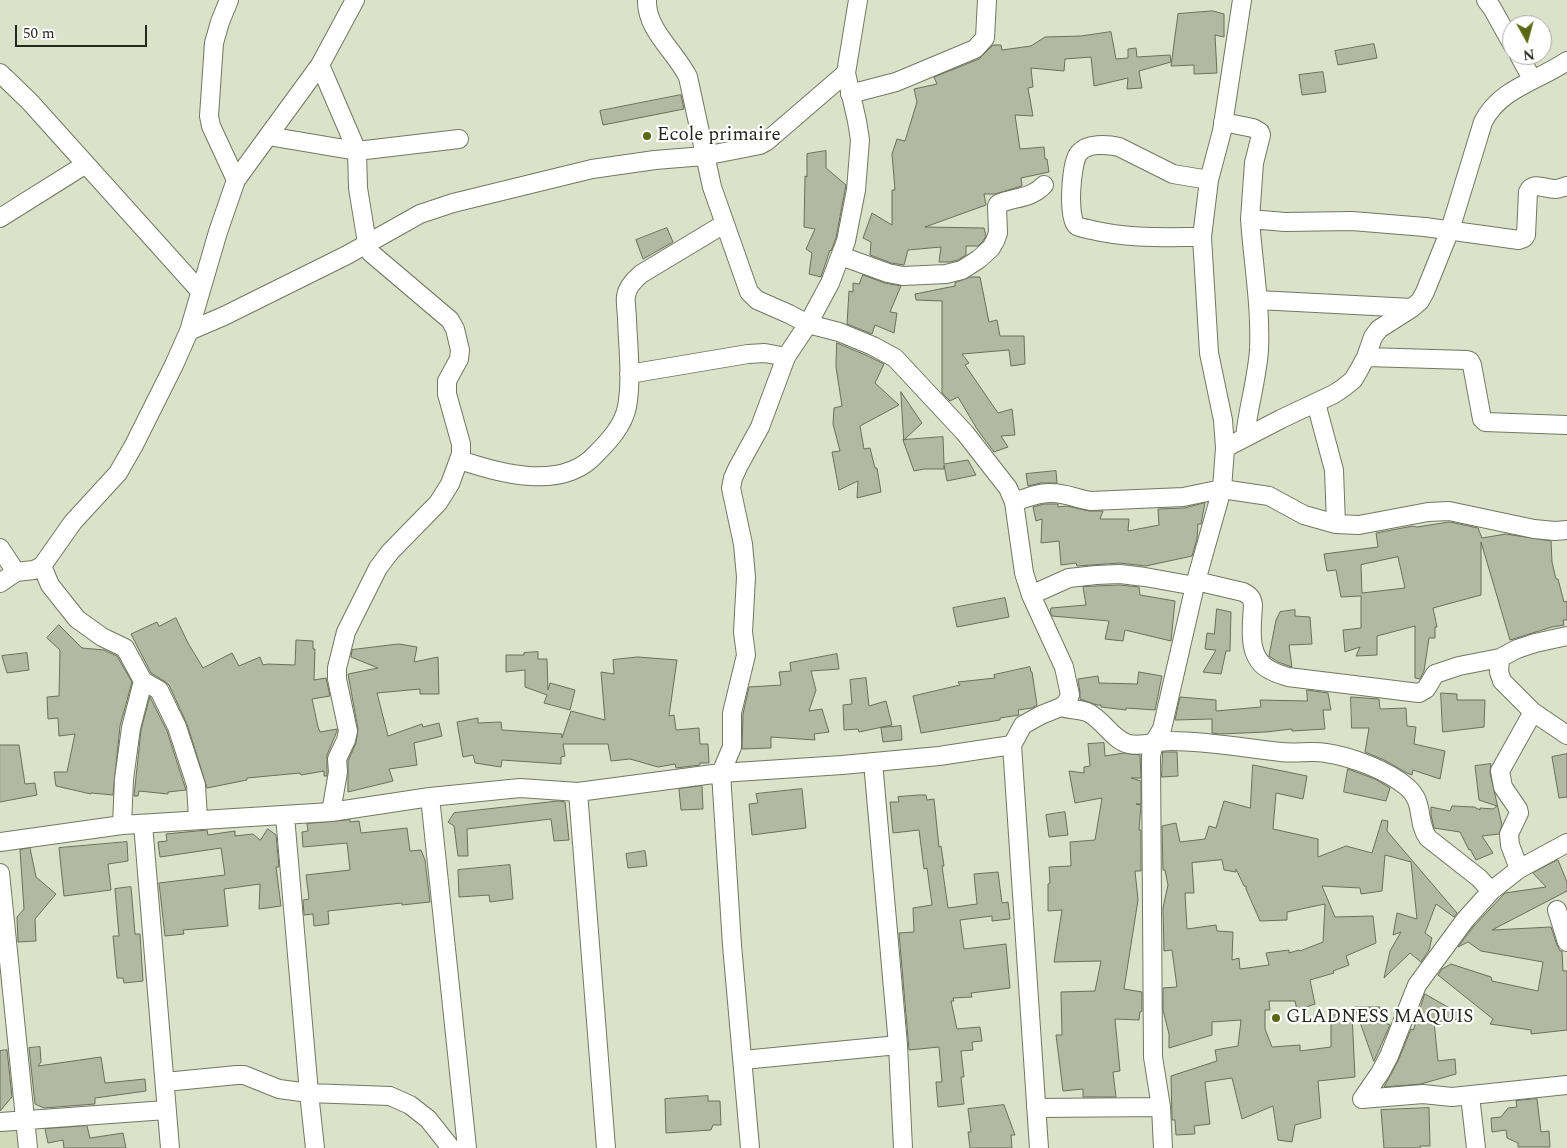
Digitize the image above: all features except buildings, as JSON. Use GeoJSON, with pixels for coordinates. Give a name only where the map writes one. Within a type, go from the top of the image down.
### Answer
{"type":"FeatureCollection","features":[{"type":"Feature","properties":{"kind":"street"},"geometry":{"type":"LineString","coordinates":[[229,0],[214,43],[209,116],[211,126],[236,180]]}},
{"type":"Feature","properties":{"kind":"street"},"geometry":{"type":"LineString","coordinates":[[0,583],[16,572],[34,570],[42,566],[73,522],[118,473],[170,374],[188,332],[218,232],[236,180],[320,65],[355,0]]}},
{"type":"Feature","properties":{"kind":"street"},"geometry":{"type":"LineString","coordinates":[[648,0],[647,8],[650,20],[683,66],[688,77],[712,188],[749,292],[757,300],[808,324],[839,332],[873,346],[901,363],[965,433],[999,475],[1008,488],[1014,502],[1024,573],[1031,595],[1064,667],[1070,695],[1066,703],[1061,707],[1023,725],[1012,745],[1039,1148]]}},
{"type":"Feature","properties":{"kind":"street"},"geometry":{"type":"LineString","coordinates":[[750,1148],[744,1060],[732,945],[721,773],[732,747],[732,712],[746,655],[743,632],[746,577],[743,544],[731,488],[738,467],[760,427],[786,357],[808,324],[830,283],[846,241],[856,190],[860,140],[846,73],[858,0]]}},
{"type":"Feature","properties":{"kind":"street"},"geometry":{"type":"LineString","coordinates":[[850,94],[896,82],[975,49],[985,38],[987,0]]}},
{"type":"Feature","properties":{"kind":"street"},"geometry":{"type":"LineString","coordinates":[[1163,1148],[1162,1107],[1153,1057],[1151,756],[1154,742],[1162,729],[1196,584],[1222,489],[1226,448],[1223,420],[1209,353],[1202,237],[1209,180],[1223,122],[1242,0]]}},
{"type":"Feature","properties":{"kind":"street"},"geometry":{"type":"LineString","coordinates":[[1486,0],[1502,26]]}},
{"type":"Feature","properties":{"kind":"street"},"geometry":{"type":"LineString","coordinates":[[1226,448],[1334,394],[1353,380],[1366,357],[1373,337],[1379,329],[1412,308],[1426,292],[1450,230],[1483,122],[1488,112],[1494,104],[1510,92],[1567,61]]}},
{"type":"Feature","properties":{"kind":"street"},"geometry":{"type":"LineString","coordinates":[[320,65],[357,151],[358,188],[367,243],[372,254],[450,320],[460,343],[459,359],[447,381],[447,394],[461,444],[460,460],[450,484],[438,504],[390,552],[378,568],[346,632],[337,668],[348,731],[346,740],[338,755],[338,772],[331,812]]}},
{"type":"Feature","properties":{"kind":"street"},"geometry":{"type":"LineString","coordinates":[[1524,65],[1532,79]]}},
{"type":"Feature","properties":{"kind":"street"},"geometry":{"type":"LineString","coordinates":[[0,73],[30,102],[200,291]]}},
{"type":"Feature","properties":{"kind":"street"},"geometry":{"type":"LineString","coordinates":[[188,332],[346,255],[420,214],[462,201],[592,169],[655,160],[704,156],[760,146],[846,73]]}},
{"type":"Feature","properties":{"kind":"street"},"geometry":{"type":"LineString","coordinates":[[1223,122],[1253,128],[1260,132],[1261,135],[1254,163],[1250,219],[1258,300],[1259,352],[1246,421],[1245,437]]}},
{"type":"Feature","properties":{"kind":"street"},"geometry":{"type":"LineString","coordinates":[[268,136],[357,151],[459,139]]}},
{"type":"Feature","properties":{"kind":"street"},"geometry":{"type":"LineString","coordinates":[[1202,237],[1133,237],[1077,226],[1072,215],[1074,161],[1079,152],[1090,146],[1110,145],[1118,147],[1173,174],[1209,180]]}},
{"type":"Feature","properties":{"kind":"street"},"geometry":{"type":"LineString","coordinates":[[0,218],[86,164]]}},
{"type":"Feature","properties":{"kind":"street"},"geometry":{"type":"LineString","coordinates":[[841,256],[888,273],[903,276],[946,274],[962,270],[979,259],[991,248],[995,241],[998,233],[996,206],[1026,197],[1039,190],[1044,184]]}},
{"type":"Feature","properties":{"kind":"street"},"geometry":{"type":"LineString","coordinates":[[1250,219],[1286,222],[1352,221],[1450,230],[1519,240],[1524,238],[1526,234],[1528,192],[1530,187],[1554,189],[1567,186]]}},
{"type":"Feature","properties":{"kind":"street"},"geometry":{"type":"LineString","coordinates":[[460,460],[486,469],[544,477],[559,476],[591,460],[614,436],[627,408],[629,374],[626,295],[631,283],[641,274],[724,224]]}},
{"type":"Feature","properties":{"kind":"street"},"geometry":{"type":"LineString","coordinates":[[1258,300],[1412,308]]}},
{"type":"Feature","properties":{"kind":"street"},"geometry":{"type":"LineString","coordinates":[[629,374],[748,354],[765,353],[786,357]]}},
{"type":"Feature","properties":{"kind":"street"},"geometry":{"type":"LineString","coordinates":[[1366,357],[1470,361],[1482,419],[1485,422],[1567,425]]}},
{"type":"Feature","properties":{"kind":"street"},"geometry":{"type":"LineString","coordinates":[[1316,402],[1334,470],[1336,524]]}},
{"type":"Feature","properties":{"kind":"street"},"geometry":{"type":"LineString","coordinates":[[1014,502],[1037,494],[1052,492],[1091,501],[1183,497],[1222,489],[1269,496],[1304,515],[1336,524],[1359,525],[1428,512],[1449,511],[1534,529],[1567,530]]}},
{"type":"Feature","properties":{"kind":"street"},"geometry":{"type":"LineString","coordinates":[[0,548],[16,572]]}},
{"type":"Feature","properties":{"kind":"street"},"geometry":{"type":"LineString","coordinates":[[42,566],[50,585],[77,619],[102,637],[125,648],[143,681],[159,690],[177,727],[196,785],[198,819]]}},
{"type":"Feature","properties":{"kind":"street"},"geometry":{"type":"LineString","coordinates":[[1031,595],[1069,578],[1096,574],[1146,577],[1243,592],[1249,595],[1253,605],[1251,642],[1261,664],[1268,670],[1288,677],[1418,693],[1426,689],[1435,674],[1500,658],[1517,649],[1535,643],[1567,636]]}},
{"type":"Feature","properties":{"kind":"street"},"geometry":{"type":"LineString","coordinates":[[1500,658],[1499,672],[1502,681],[1532,712],[1567,735]]}},
{"type":"Feature","properties":{"kind":"street"},"geometry":{"type":"LineString","coordinates":[[122,825],[124,779],[131,728],[143,681]]}},
{"type":"Feature","properties":{"kind":"street"},"geometry":{"type":"LineString","coordinates":[[1061,707],[1086,712],[1097,718],[1111,732],[1128,744],[1139,745],[1172,741],[1283,753],[1325,753],[1364,764],[1407,787],[1418,800],[1423,832],[1479,878],[1490,891]]}},
{"type":"Feature","properties":{"kind":"street"},"geometry":{"type":"LineString","coordinates":[[1519,869],[1508,834],[1519,813],[1503,788],[1500,771],[1532,712]]}},
{"type":"Feature","properties":{"kind":"street"},"geometry":{"type":"LineString","coordinates":[[0,842],[122,825],[331,812],[430,797],[520,788],[578,792],[721,773],[939,756],[1012,745]]}},
{"type":"Feature","properties":{"kind":"street"},"geometry":{"type":"LineString","coordinates":[[873,762],[898,1045],[903,1148]]}},
{"type":"Feature","properties":{"kind":"street"},"geometry":{"type":"LineString","coordinates":[[578,792],[606,1148]]}},
{"type":"Feature","properties":{"kind":"street"},"geometry":{"type":"LineString","coordinates":[[430,797],[467,1148]]}},
{"type":"Feature","properties":{"kind":"street"},"geometry":{"type":"LineString","coordinates":[[285,816],[308,1093],[315,1148]]}},
{"type":"Feature","properties":{"kind":"street"},"geometry":{"type":"LineString","coordinates":[[143,824],[170,1148]]}},
{"type":"Feature","properties":{"kind":"street"},"geometry":{"type":"LineString","coordinates":[[1567,843],[1519,869],[1490,891],[1465,920],[1417,985],[1389,1056],[1362,1099],[1423,1094],[1452,1097],[1470,1096],[1567,1085]]}},
{"type":"Feature","properties":{"kind":"street"},"geometry":{"type":"LineString","coordinates":[[0,873],[6,982],[28,1148]]}},
{"type":"Feature","properties":{"kind":"street"},"geometry":{"type":"LineString","coordinates":[[1557,910],[1567,942]]}},
{"type":"Feature","properties":{"kind":"street"},"geometry":{"type":"LineString","coordinates":[[744,1060],[898,1045]]}},
{"type":"Feature","properties":{"kind":"street"},"geometry":{"type":"LineString","coordinates":[[165,1082],[244,1075],[279,1089],[308,1093],[390,1096],[410,1105],[428,1119],[451,1148]]}},
{"type":"Feature","properties":{"kind":"street"},"geometry":{"type":"LineString","coordinates":[[1470,1096],[1476,1148]]}},
{"type":"Feature","properties":{"kind":"street"},"geometry":{"type":"LineString","coordinates":[[1036,1108],[1162,1107]]}},
{"type":"Feature","properties":{"kind":"street"},"geometry":{"type":"LineString","coordinates":[[0,1122],[166,1110]]}},
{"type":"Feature","properties":{"kind":"shaded area"},"geometry":{"type":"Polygon","coordinates":[[[25,1119],[28,1148],[0,1148],[0,1122],[25,1119]]]}},
{"type":"Feature","properties":{"kind":"place","name":"Ecole primaire"},"geometry":{"type":"Point","coordinates":[647,136]}},
{"type":"Feature","properties":{"kind":"place","name":"GLADNESS MAQUIS"},"geometry":{"type":"Point","coordinates":[1276,1018]}}]}
